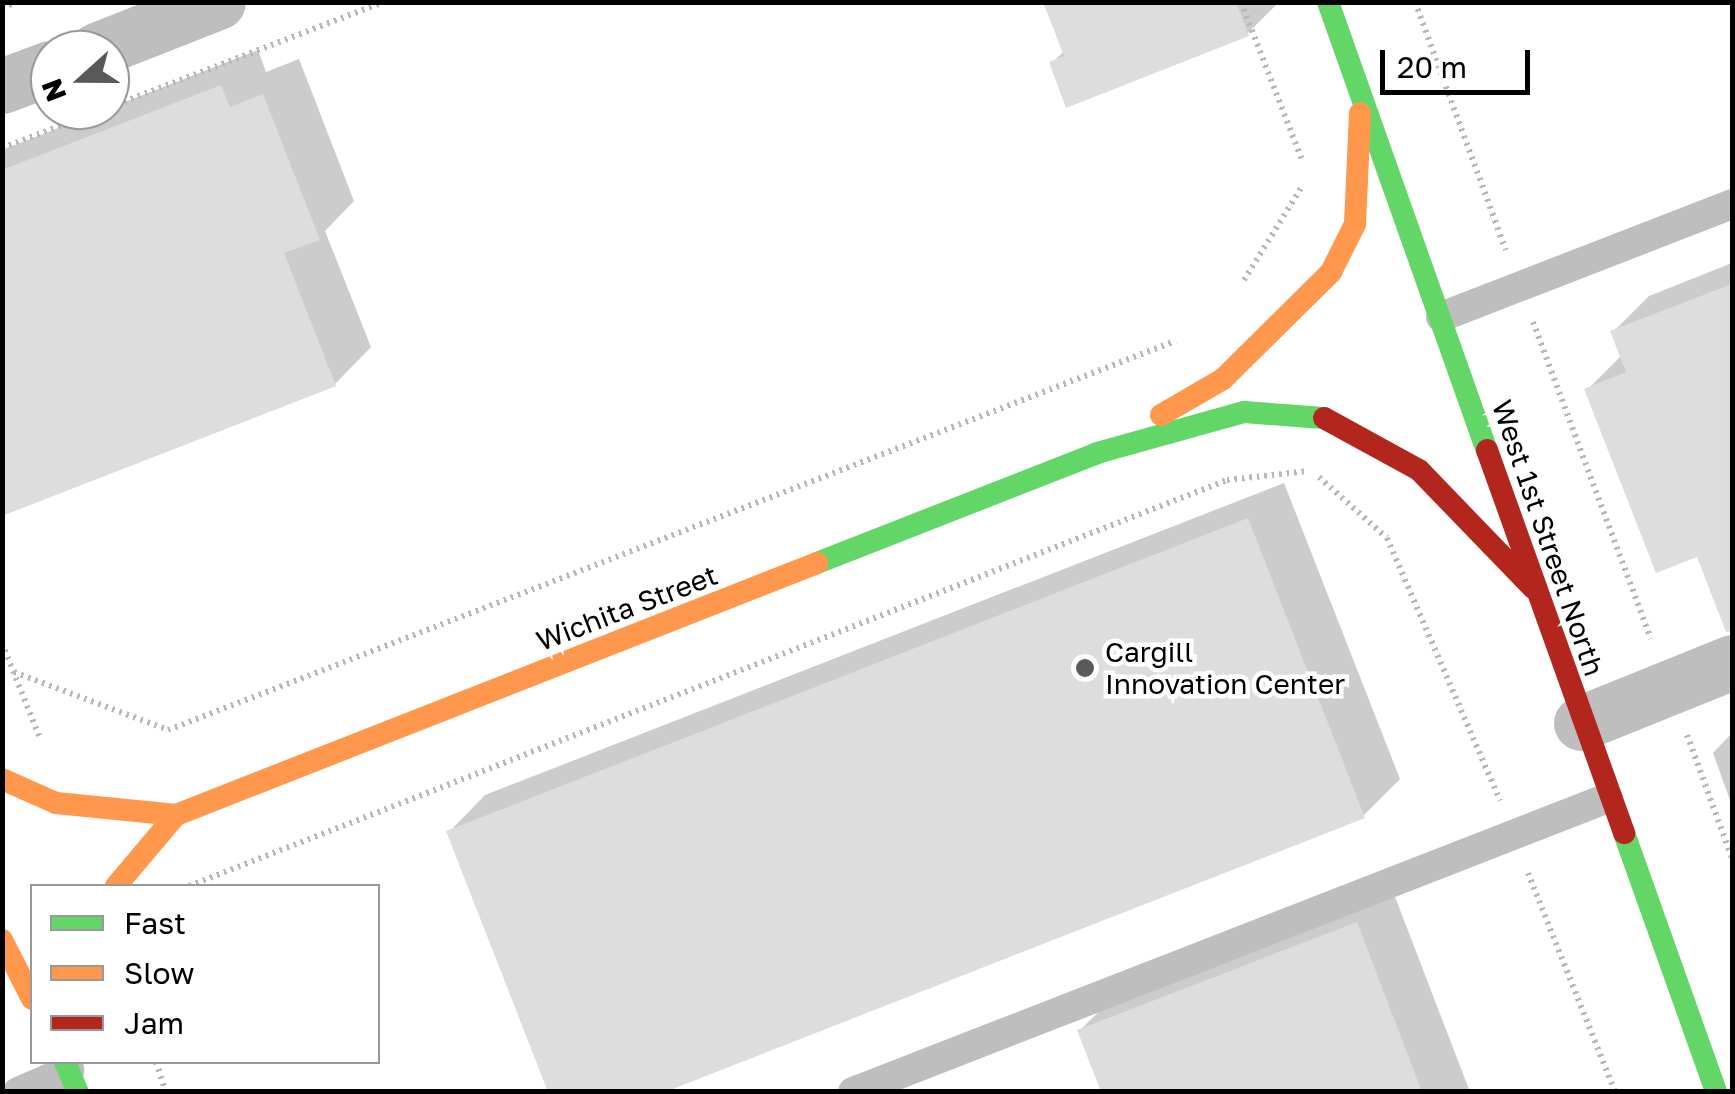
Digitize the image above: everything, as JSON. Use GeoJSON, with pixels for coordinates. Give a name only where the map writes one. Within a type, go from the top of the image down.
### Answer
{"type":"FeatureCollection","features":[{"type":"Feature","properties":{"kind":"street"},"geometry":{"type":"LineString","coordinates":[[130,37],[218,2]]}},
{"type":"Feature","properties":{"kind":"street","name":"West 1st Street North"},"geometry":{"type":"LineString","coordinates":[[1328,2],[1362,85],[1581,723],[1716,1092]]}},
{"type":"Feature","properties":{"kind":"street"},"geometry":{"type":"LineString","coordinates":[[2,86],[30,76]]}},
{"type":"Feature","properties":{"kind":"street"},"geometry":{"type":"LineString","coordinates":[[1097,452],[1223,378],[1261,346],[1330,272],[1355,224],[1362,85]]}},
{"type":"Feature","properties":{"kind":"street"},"geometry":{"type":"LineString","coordinates":[[1097,452],[1244,412],[1316,414],[1419,470],[1534,588]]}},
{"type":"Feature","properties":{"kind":"street","name":"Wichita Street"},"geometry":{"type":"LineString","coordinates":[[176,815],[1097,452]]}},
{"type":"Feature","properties":{"kind":"street"},"geometry":{"type":"LineString","coordinates":[[1581,723],[1732,662]]}},
{"type":"Feature","properties":{"kind":"street"},"geometry":{"type":"LineString","coordinates":[[2,780],[56,803],[176,815]]}},
{"type":"Feature","properties":{"kind":"street"},"geometry":{"type":"LineString","coordinates":[[118,884],[176,815]]}},
{"type":"Feature","properties":{"kind":"street"},"geometry":{"type":"LineString","coordinates":[[2,940],[30,995]]}},
{"type":"Feature","properties":{"kind":"lane"},"geometry":{"type":"LineString","coordinates":[[1441,317],[1732,204]]}},
{"type":"Feature","properties":{"kind":"lane"},"geometry":{"type":"LineString","coordinates":[[852,1092],[1608,798]]}},
{"type":"Feature","properties":{"kind":"lane"},"geometry":{"type":"LineString","coordinates":[[18,1092],[71,1071]]}},
{"type":"Feature","properties":{"kind":"path"},"geometry":{"type":"LineString","coordinates":[[2,8],[17,2]]}},
{"type":"Feature","properties":{"kind":"path"},"geometry":{"type":"LineString","coordinates":[[130,99],[384,2]]}},
{"type":"Feature","properties":{"kind":"path"},"geometry":{"type":"LineString","coordinates":[[1241,2],[1309,176],[1238,289],[1261,346]]}},
{"type":"Feature","properties":{"kind":"path"},"geometry":{"type":"LineString","coordinates":[[1414,2],[1732,858]]}},
{"type":"Feature","properties":{"kind":"path"},"geometry":{"type":"LineString","coordinates":[[2,148],[49,130]]}},
{"type":"Feature","properties":{"kind":"path"},"geometry":{"type":"LineString","coordinates":[[14,672],[168,730],[1185,338]]}},
{"type":"Feature","properties":{"kind":"path"},"geometry":{"type":"LineString","coordinates":[[1288,414],[1311,470],[1386,538],[1416,590],[1615,1092]]}},
{"type":"Feature","properties":{"kind":"path"},"geometry":{"type":"LineString","coordinates":[[193,884],[1227,480],[1311,470]]}},
{"type":"Feature","properties":{"kind":"path"},"geometry":{"type":"LineString","coordinates":[[157,1064],[166,1092]]}},
{"type":"Feature","properties":{"kind":"building"},"geometry":{"type":"Polygon","coordinates":[[[1043,2],[1236,2],[1249,36],[1066,108],[1049,62],[1064,56],[1043,2]]]}},
{"type":"Feature","properties":{"kind":"building"},"geometry":{"type":"Polygon","coordinates":[[[221,85],[230,107],[263,94],[320,240],[284,253],[336,386],[2,516],[2,170],[105,130],[130,130],[130,120],[221,85]]]}},
{"type":"Feature","properties":{"kind":"building"},"geometry":{"type":"Polygon","coordinates":[[[1732,284],[1732,631],[1726,632],[1697,557],[1656,573],[1584,389],[1626,372],[1610,331],[1732,284]]]}},
{"type":"Feature","properties":{"kind":"building","name":"Cargill Innovation Center"},"geometry":{"type":"Polygon","coordinates":[[[1248,518],[1365,818],[665,1092],[548,1092],[446,831],[1248,518]]]}},
{"type":"Feature","properties":{"kind":"building"},"geometry":{"type":"Polygon","coordinates":[[[1357,922],[1422,1092],[1101,1092],[1077,1030],[1357,922]]]}},
{"type":"Feature","properties":{"kind":"traffic: fast"},"geometry":{"type":"LineString","coordinates":[[1328,2],[1487,450]]}},
{"type":"Feature","properties":{"kind":"traffic: fast"},"geometry":{"type":"LineString","coordinates":[[817,563],[1097,453],[1244,412],[1324,418]]}},
{"type":"Feature","properties":{"kind":"traffic: fast"},"geometry":{"type":"LineString","coordinates":[[1624,833],[1716,1092]]}},
{"type":"Feature","properties":{"kind":"traffic: fast"},"geometry":{"type":"LineString","coordinates":[[66,1064],[78,1092]]}},
{"type":"Feature","properties":{"kind":"traffic: slow"},"geometry":{"type":"LineString","coordinates":[[1161,415],[1223,379],[1331,272],[1355,224],[1360,113]]}},
{"type":"Feature","properties":{"kind":"traffic: slow"},"geometry":{"type":"LineString","coordinates":[[2,779],[56,803],[176,815],[817,563]]}},
{"type":"Feature","properties":{"kind":"traffic: slow"},"geometry":{"type":"LineString","coordinates":[[118,884],[176,815]]}},
{"type":"Feature","properties":{"kind":"traffic: slow"},"geometry":{"type":"LineString","coordinates":[[2,940],[30,995]]}},
{"type":"Feature","properties":{"kind":"traffic: jam"},"geometry":{"type":"LineString","coordinates":[[1324,418],[1419,470],[1533,588]]}},
{"type":"Feature","properties":{"kind":"traffic: jam"},"geometry":{"type":"LineString","coordinates":[[1487,450],[1624,833]]}},
{"type":"Feature","properties":{"kind":"place","name":"Cargill Innovation Center"},"geometry":{"type":"Point","coordinates":[1085,668]}}]}
